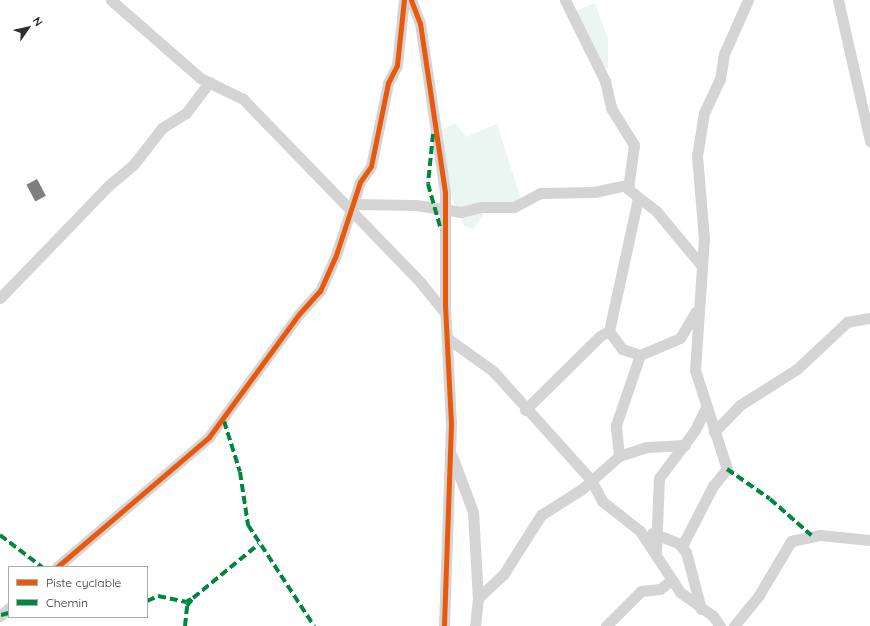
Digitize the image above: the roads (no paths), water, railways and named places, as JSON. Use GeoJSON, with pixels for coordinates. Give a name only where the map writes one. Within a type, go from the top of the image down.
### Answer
{"type":"FeatureCollection","features":[{"type":"Feature","properties":{"kind":"street"},"geometry":{"type":"LineString","coordinates":[[111,0],[194,73],[243,100],[351,208],[422,283],[446,315]]}},
{"type":"Feature","properties":{"kind":"street"},"geometry":{"type":"LineString","coordinates":[[58,566],[224,420],[253,374],[320,291],[360,182],[371,166],[388,83],[397,64],[404,0]]}},
{"type":"Feature","properties":{"kind":"street"},"geometry":{"type":"LineString","coordinates":[[411,0],[420,23],[428,90],[442,158],[446,211],[446,315],[450,454],[444,626]]}},
{"type":"Feature","properties":{"kind":"street"},"geometry":{"type":"LineString","coordinates":[[565,0],[605,81],[611,108],[634,145],[627,185]]}},
{"type":"Feature","properties":{"kind":"street"},"geometry":{"type":"LineString","coordinates":[[682,546],[713,486],[728,469],[714,432],[694,370],[696,311],[704,239],[697,168],[704,113],[720,80],[724,54],[748,0]]}},
{"type":"Feature","properties":{"kind":"street"},"geometry":{"type":"LineString","coordinates":[[838,0],[870,141]]}},
{"type":"Feature","properties":{"kind":"street"},"geometry":{"type":"LineString","coordinates":[[0,298],[108,186],[134,164],[162,128],[186,113],[210,82]]}},
{"type":"Feature","properties":{"kind":"street"},"geometry":{"type":"LineString","coordinates":[[351,208],[416,205],[446,211],[514,207],[540,193],[594,192],[627,185]]}},
{"type":"Feature","properties":{"kind":"street"},"geometry":{"type":"LineString","coordinates":[[627,185],[638,198],[657,212],[702,266]]}},
{"type":"Feature","properties":{"kind":"street"},"geometry":{"type":"LineString","coordinates":[[525,410],[558,380],[568,364],[609,331],[638,198]]}},
{"type":"Feature","properties":{"kind":"street"},"geometry":{"type":"LineString","coordinates":[[609,331],[622,349],[640,356],[680,338],[696,311]]}},
{"type":"Feature","properties":{"kind":"street"},"geometry":{"type":"LineString","coordinates":[[714,432],[740,405],[797,369],[847,322],[870,318]]}},
{"type":"Feature","properties":{"kind":"street"},"geometry":{"type":"LineString","coordinates":[[447,338],[492,371],[525,410],[591,480],[602,501],[640,531],[656,552],[671,580],[701,609],[713,616],[720,626]]}},
{"type":"Feature","properties":{"kind":"street"},"geometry":{"type":"LineString","coordinates":[[619,456],[616,425],[640,356]]}},
{"type":"Feature","properties":{"kind":"street"},"geometry":{"type":"LineString","coordinates":[[656,552],[658,534],[659,478],[685,445],[706,406]]}},
{"type":"Feature","properties":{"kind":"street"},"geometry":{"type":"LineString","coordinates":[[478,598],[503,575],[541,515],[591,480],[619,456],[648,447],[685,445]]}},
{"type":"Feature","properties":{"kind":"street"},"geometry":{"type":"LineString","coordinates":[[450,454],[473,512],[478,598],[475,626]]}},
{"type":"Feature","properties":{"kind":"street"},"geometry":{"type":"LineString","coordinates":[[640,531],[658,534],[682,546],[694,575],[701,609]]}},
{"type":"Feature","properties":{"kind":"street"},"geometry":{"type":"LineString","coordinates":[[734,626],[759,595],[791,541],[820,535],[870,540]]}},
{"type":"Feature","properties":{"kind":"street"},"geometry":{"type":"LineString","coordinates":[[606,626],[641,591],[660,589],[671,580]]}},
{"type":"Feature","properties":{"kind":"street"},"geometry":{"type":"LineString","coordinates":[[0,616],[8,609]]}}]}
